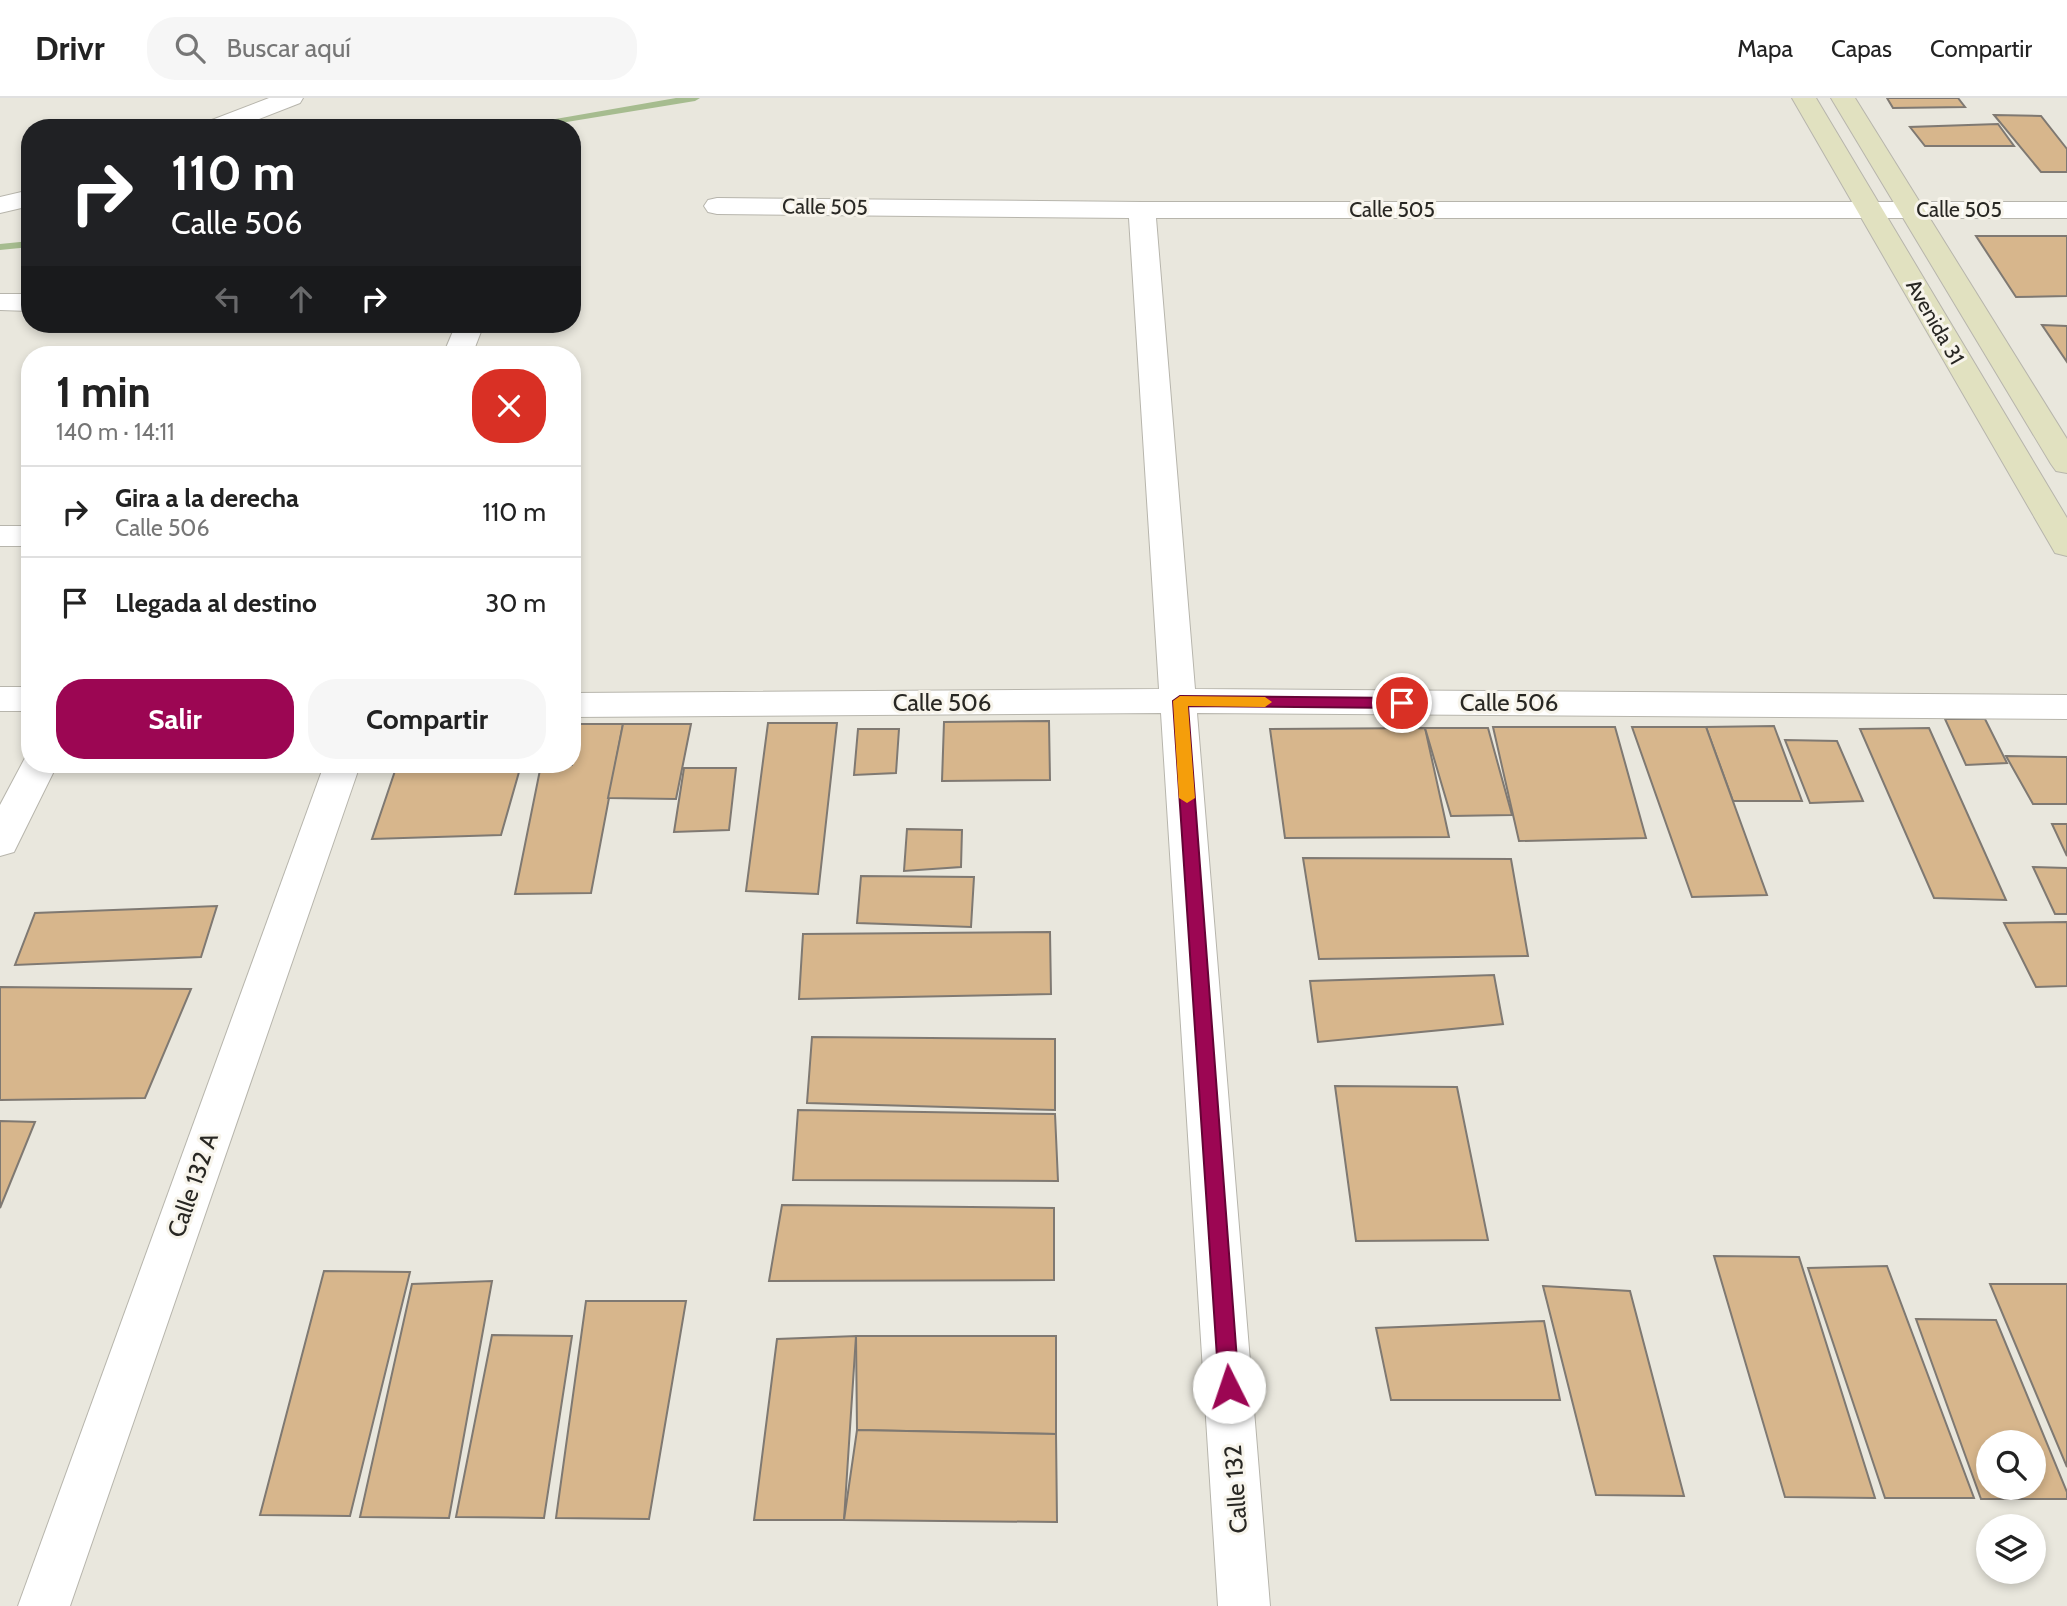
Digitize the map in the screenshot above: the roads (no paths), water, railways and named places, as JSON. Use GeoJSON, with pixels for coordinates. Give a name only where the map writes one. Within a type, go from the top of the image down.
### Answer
{"type":"FeatureCollection","features":[{"type":"Feature","properties":{"kind":"street"},"geometry":{"type":"LineString","coordinates":[[236,119],[291,98]]}},
{"type":"Feature","properties":{"kind":"street","name":"Avenida 31"},"geometry":{"type":"LineString","coordinates":[[1804,98],[2067,546]]}},
{"type":"Feature","properties":{"kind":"street","name":"Avenida 31"},"geometry":{"type":"LineString","coordinates":[[1843,98],[2067,464]]}},
{"type":"Feature","properties":{"kind":"street"},"geometry":{"type":"LineString","coordinates":[[0,205],[21,200]]}},
{"type":"Feature","properties":{"kind":"street","name":"Calle 505"},"geometry":{"type":"LineString","coordinates":[[717,206],[1142,210],[2067,210]]}},
{"type":"Feature","properties":{"kind":"street","name":"Calle 132"},"geometry":{"type":"LineString","coordinates":[[1142,210],[1180,701],[1244,1606]]}},
{"type":"Feature","properties":{"kind":"street"},"geometry":{"type":"LineString","coordinates":[[0,302],[21,303]]}},
{"type":"Feature","properties":{"kind":"street"},"geometry":{"type":"LineString","coordinates":[[0,536],[21,536]]}},
{"type":"Feature","properties":{"kind":"street"},"geometry":{"type":"LineString","coordinates":[[0,699],[21,699]]}},
{"type":"Feature","properties":{"kind":"street","name":"Calle 506"},"geometry":{"type":"LineString","coordinates":[[581,705],[1180,701],[2067,707]]}},
{"type":"Feature","properties":{"kind":"street"},"geometry":{"type":"LineString","coordinates":[[0,842],[35,773]]}},
{"type":"Feature","properties":{"kind":"street","name":"Calle 132 A"},"geometry":{"type":"LineString","coordinates":[[44,1606],[339,773]]}},
{"type":"Feature","properties":{"kind":"waterway"},"geometry":{"type":"LineString","coordinates":[[565,119],[695,98]]}},
{"type":"Feature","properties":{"kind":"waterway"},"geometry":{"type":"LineString","coordinates":[[0,247],[21,245]]}}]}
